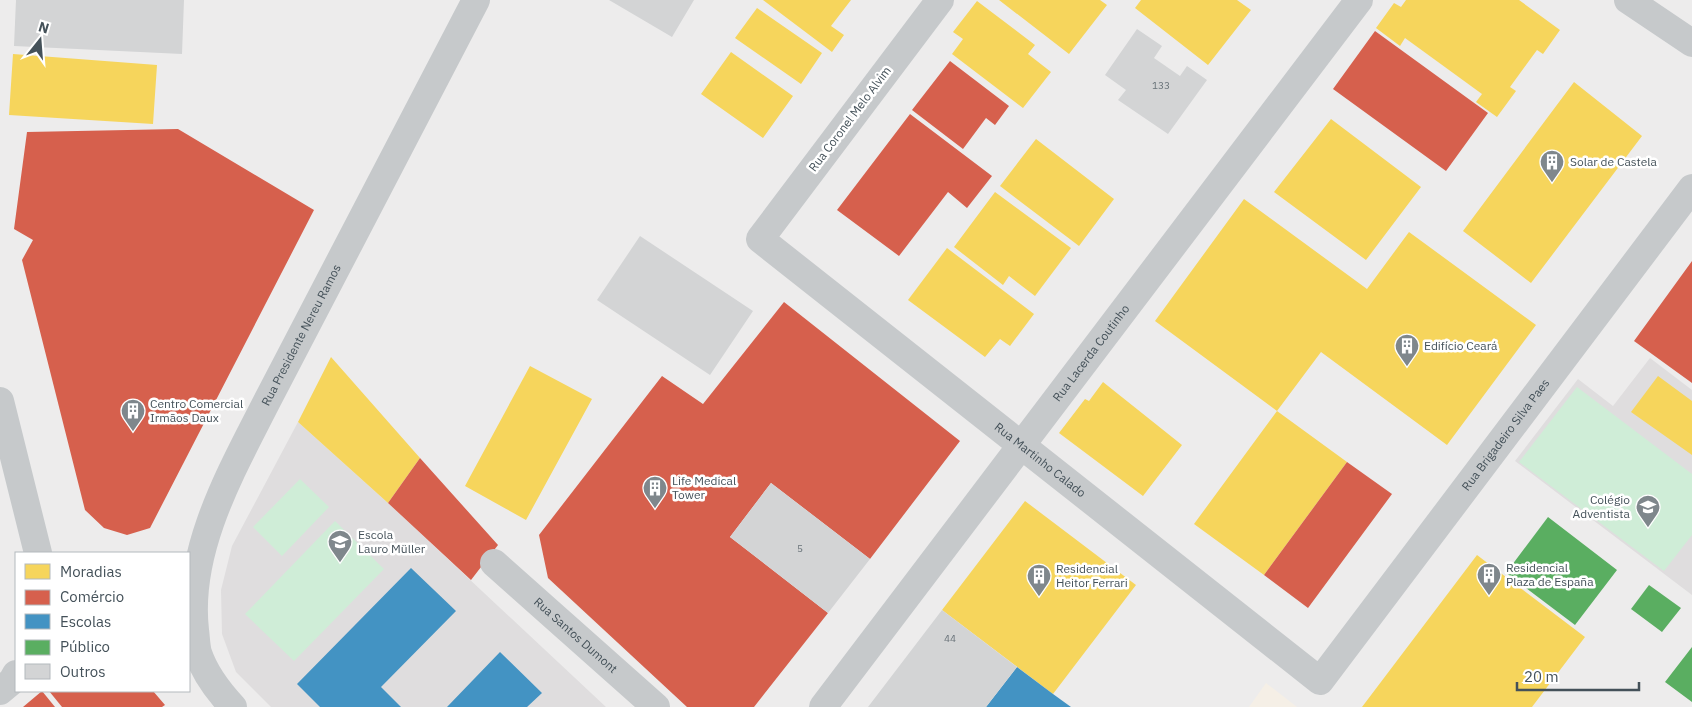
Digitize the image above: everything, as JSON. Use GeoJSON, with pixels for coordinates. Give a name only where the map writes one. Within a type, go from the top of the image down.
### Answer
{"type":"FeatureCollection","features":[{"type":"Feature","properties":{"kind":"street","name":"Rua Presidente Nereu Ramos"},"geometry":{"type":"LineString","coordinates":[[233,707],[214,687],[198,653],[193,608],[203,545],[213,515],[233,467],[476,0]]}},
{"type":"Feature","properties":{"kind":"street","name":"Rua Coronel Melo Alvim"},"geometry":{"type":"LineString","coordinates":[[760,239],[940,0]]}},
{"type":"Feature","properties":{"kind":"street","name":"Rua Lacerda Coutinho"},"geometry":{"type":"LineString","coordinates":[[823,707],[1359,0]]}},
{"type":"Feature","properties":{"kind":"street"},"geometry":{"type":"LineString","coordinates":[[1628,0],[1692,43]]}},
{"type":"Feature","properties":{"kind":"street","name":"Rua Brigadeiro Silva Paes"},"geometry":{"type":"LineString","coordinates":[[1320,681],[1692,188]]}},
{"type":"Feature","properties":{"kind":"street","name":"Rua Martinho Calado"},"geometry":{"type":"LineString","coordinates":[[760,239],[1320,681]]}},
{"type":"Feature","properties":{"kind":"street"},"geometry":{"type":"LineString","coordinates":[[0,401],[38,552]]}},
{"type":"Feature","properties":{"kind":"street","name":"Rua Santos Dumont"},"geometry":{"type":"LineString","coordinates":[[494,563],[656,707]]}},
{"type":"Feature","properties":{"kind":"street"},"geometry":{"type":"LineString","coordinates":[[0,691],[15,675]]}},
{"type":"Feature","properties":{"kind":"shaded area","name":"Colégio Adventista"},"geometry":{"type":"Polygon","coordinates":[[[1650,358],[1692,390],[1692,595],[1515,461],[1578,379],[1613,406],[1650,358]]]}},
{"type":"Feature","properties":{"kind":"shaded area","name":"Escola Lauro Müller"},"geometry":{"type":"Polygon","coordinates":[[[298,422],[388,503],[606,707],[271,707],[236,672],[222,634],[221,590],[232,546],[298,422]]]}},
{"type":"Feature","properties":{"kind":"shaded area"},"geometry":{"type":"Polygon","coordinates":[[[1266,683],[1297,707],[1249,707],[1266,683]]]}},
{"type":"Feature","properties":{"kind":"green space","name":"Colégio Adventista"},"geometry":{"type":"Polygon","coordinates":[[[1577,387],[1692,474],[1692,535],[1664,571],[1519,462],[1577,387]]]}},
{"type":"Feature","properties":{"kind":"green space"},"geometry":{"type":"Polygon","coordinates":[[[300,479],[329,507],[282,556],[253,527],[300,479]]]}},
{"type":"Feature","properties":{"kind":"green space"},"geometry":{"type":"Polygon","coordinates":[[[335,521],[384,569],[294,661],[245,614],[335,521]]]}},
{"type":"Feature","properties":{"kind":"building: Moradias"},"geometry":{"type":"Polygon","coordinates":[[[763,0],[851,0],[831,26],[844,35],[832,52],[763,0]]]}},
{"type":"Feature","properties":{"kind":"building: Moradias"},"geometry":{"type":"Polygon","coordinates":[[[999,0],[1100,0],[1107,5],[1069,54],[999,0]]]}},
{"type":"Feature","properties":{"kind":"building: Moradias"},"geometry":{"type":"Polygon","coordinates":[[[1141,0],[1237,0],[1251,10],[1208,65],[1135,8],[1141,0]]]}},
{"type":"Feature","properties":{"kind":"building: Moradias"},"geometry":{"type":"Polygon","coordinates":[[[1406,0],[1519,0],[1560,30],[1543,54],[1537,50],[1510,87],[1516,91],[1497,117],[1476,102],[1482,94],[1405,38],[1400,46],[1376,28],[1394,3],[1401,7],[1406,0]]]}},
{"type":"Feature","properties":{"kind":"building: Moradias"},"geometry":{"type":"Polygon","coordinates":[[[977,1],[1035,45],[1028,54],[1051,72],[1023,108],[952,54],[963,39],[953,32],[977,1]]]}},
{"type":"Feature","properties":{"kind":"building: Moradias"},"geometry":{"type":"Polygon","coordinates":[[[757,8],[822,53],[801,84],[735,38],[757,8]]]}},
{"type":"Feature","properties":{"kind":"building: Moradias"},"geometry":{"type":"Polygon","coordinates":[[[731,52],[793,96],[763,138],[701,94],[731,52]]]}},
{"type":"Feature","properties":{"kind":"building: Moradias"},"geometry":{"type":"Polygon","coordinates":[[[13,54],[157,65],[153,124],[9,115],[13,54]]]}},
{"type":"Feature","properties":{"kind":"building: Moradias","name":"Solar de Castela"},"geometry":{"type":"Polygon","coordinates":[[[1574,82],[1642,136],[1531,283],[1463,231],[1574,82]]]}},
{"type":"Feature","properties":{"kind":"building: Moradias"},"geometry":{"type":"Polygon","coordinates":[[[1331,119],[1421,187],[1366,260],[1274,192],[1331,119]]]}},
{"type":"Feature","properties":{"kind":"building: Moradias"},"geometry":{"type":"Polygon","coordinates":[[[1036,139],[1114,199],[1079,246],[1000,186],[1036,139]]]}},
{"type":"Feature","properties":{"kind":"building: Moradias"},"geometry":{"type":"Polygon","coordinates":[[[995,192],[1071,248],[1035,296],[1009,276],[1003,285],[954,247],[995,192]]]}},
{"type":"Feature","properties":{"kind":"building: Moradias"},"geometry":{"type":"Polygon","coordinates":[[[1244,199],[1367,289],[1409,232],[1536,325],[1447,445],[1321,352],[1277,411],[1155,321],[1244,199]]]}},
{"type":"Feature","properties":{"kind":"building: Moradias"},"geometry":{"type":"Polygon","coordinates":[[[947,248],[1034,314],[1010,346],[1000,339],[985,357],[908,300],[947,248]]]}},
{"type":"Feature","properties":{"kind":"building: Moradias"},"geometry":{"type":"Polygon","coordinates":[[[331,357],[420,458],[388,503],[298,422],[331,357]]]}},
{"type":"Feature","properties":{"kind":"building: Moradias"},"geometry":{"type":"Polygon","coordinates":[[[530,366],[592,399],[526,520],[465,486],[530,366]]]}},
{"type":"Feature","properties":{"kind":"building: Moradias"},"geometry":{"type":"Polygon","coordinates":[[[1658,376],[1692,401],[1692,455],[1631,412],[1658,376]]]}},
{"type":"Feature","properties":{"kind":"building: Moradias"},"geometry":{"type":"Polygon","coordinates":[[[1103,382],[1182,445],[1143,496],[1059,433],[1085,399],[1089,401],[1103,382]]]}},
{"type":"Feature","properties":{"kind":"building: Moradias"},"geometry":{"type":"Polygon","coordinates":[[[1277,411],[1347,462],[1264,575],[1194,524],[1277,411]]]}},
{"type":"Feature","properties":{"kind":"building: Moradias","name":"Residencial Heitor Ferrari"},"geometry":{"type":"Polygon","coordinates":[[[1025,501],[1136,585],[1053,694],[942,610],[1025,501]]]}},
{"type":"Feature","properties":{"kind":"building: Moradias","name":"Residencial Plaza de España"},"geometry":{"type":"Polygon","coordinates":[[[1477,555],[1585,637],[1532,707],[1362,707],[1477,555]]]}},
{"type":"Feature","properties":{"kind":"building: Comércio"},"geometry":{"type":"Polygon","coordinates":[[[1375,31],[1488,113],[1446,171],[1333,89],[1375,31]]]}},
{"type":"Feature","properties":{"kind":"building: Comércio"},"geometry":{"type":"Polygon","coordinates":[[[950,61],[1009,106],[995,125],[986,118],[963,149],[912,110],[950,61]]]}},
{"type":"Feature","properties":{"kind":"building: Comércio"},"geometry":{"type":"Polygon","coordinates":[[[910,114],[992,176],[967,208],[948,192],[899,256],[837,210],[910,114]]]}},
{"type":"Feature","properties":{"kind":"building: Comércio"},"geometry":{"type":"Polygon","coordinates":[[[178,129],[314,210],[150,528],[127,535],[104,528],[85,510],[22,260],[33,240],[14,229],[27,132],[178,129]]]}},
{"type":"Feature","properties":{"kind":"building: Comércio"},"geometry":{"type":"Polygon","coordinates":[[[1692,261],[1692,383],[1634,341],[1692,261]]]}},
{"type":"Feature","properties":{"kind":"building: Comércio","name":"Life Medical Tower"},"geometry":{"type":"Polygon","coordinates":[[[784,302],[960,441],[870,559],[771,483],[730,537],[828,613],[754,707],[687,707],[548,578],[539,535],[662,376],[703,404],[784,302]]]}},
{"type":"Feature","properties":{"kind":"building: Comércio"},"geometry":{"type":"Polygon","coordinates":[[[420,458],[498,545],[471,580],[388,503],[420,458]]]}},
{"type":"Feature","properties":{"kind":"building: Comércio"},"geometry":{"type":"Polygon","coordinates":[[[1347,462],[1392,494],[1308,608],[1264,575],[1347,462]]]}},
{"type":"Feature","properties":{"kind":"building: Comércio"},"geometry":{"type":"Polygon","coordinates":[[[43,692],[55,707],[23,707],[43,692]]]}},
{"type":"Feature","properties":{"kind":"building: Comércio"},"geometry":{"type":"Polygon","coordinates":[[[50,692],[154,692],[165,705],[162,707],[62,707],[50,692]]]}},
{"type":"Feature","properties":{"kind":"building: Escolas"},"geometry":{"type":"Polygon","coordinates":[[[411,568],[456,611],[381,687],[401,707],[320,707],[297,684],[411,568]]]}},
{"type":"Feature","properties":{"kind":"building: Escolas"},"geometry":{"type":"Polygon","coordinates":[[[500,652],[542,693],[527,707],[447,707],[500,652]]]}},
{"type":"Feature","properties":{"kind":"building: Escolas"},"geometry":{"type":"Polygon","coordinates":[[[1017,667],[1053,694],[1071,707],[986,707],[1017,667]]]}},
{"type":"Feature","properties":{"kind":"building: Público"},"geometry":{"type":"Polygon","coordinates":[[[1548,517],[1617,570],[1575,625],[1506,573],[1548,517]]]}},
{"type":"Feature","properties":{"kind":"building: Público"},"geometry":{"type":"Polygon","coordinates":[[[1649,585],[1681,608],[1662,632],[1631,609],[1649,585]]]}},
{"type":"Feature","properties":{"kind":"building: Público"},"geometry":{"type":"Polygon","coordinates":[[[1692,647],[1692,702],[1665,682],[1692,647]]]}},
{"type":"Feature","properties":{"kind":"building: Outros"},"geometry":{"type":"Polygon","coordinates":[[[16,0],[184,0],[182,54],[14,46],[16,0]]]}},
{"type":"Feature","properties":{"kind":"building: Outros"},"geometry":{"type":"Polygon","coordinates":[[[609,0],[694,0],[672,37],[609,0]]]}},
{"type":"Feature","properties":{"kind":"building: Outros"},"geometry":{"type":"Polygon","coordinates":[[[1137,29],[1162,46],[1154,58],[1180,76],[1187,66],[1207,80],[1168,134],[1118,100],[1126,90],[1105,75],[1137,29]]]}},
{"type":"Feature","properties":{"kind":"building: Outros"},"geometry":{"type":"Polygon","coordinates":[[[640,236],[753,311],[710,375],[597,300],[640,236]]]}},
{"type":"Feature","properties":{"kind":"building: Outros"},"geometry":{"type":"Polygon","coordinates":[[[771,483],[870,559],[828,613],[730,537],[771,483]]]}},
{"type":"Feature","properties":{"kind":"building: Outros"},"geometry":{"type":"Polygon","coordinates":[[[942,610],[1017,667],[986,707],[868,707],[942,610]]]}},
{"type":"Feature","properties":{"kind":"place","name":"Solar de Castela"},"geometry":{"type":"Point","coordinates":[1552,183]}},
{"type":"Feature","properties":{"kind":"place","name":"Edifício Ceará"},"geometry":{"type":"Point","coordinates":[1407,367]}},
{"type":"Feature","properties":{"kind":"place","name":"Centro Comercial Irmãos Daux"},"geometry":{"type":"Point","coordinates":[133,432]}},
{"type":"Feature","properties":{"kind":"place","name":"Life Medical Tower"},"geometry":{"type":"Point","coordinates":[655,509]}},
{"type":"Feature","properties":{"kind":"place","name":"Colégio Adventista"},"geometry":{"type":"Point","coordinates":[1648,528]}},
{"type":"Feature","properties":{"kind":"place","name":"Escola Lauro Müller"},"geometry":{"type":"Point","coordinates":[340,563]}},
{"type":"Feature","properties":{"kind":"place","name":"Residencial Plaza de España"},"geometry":{"type":"Point","coordinates":[1489,596]}},
{"type":"Feature","properties":{"kind":"place","name":"Residencial Heitor Ferrari"},"geometry":{"type":"Point","coordinates":[1039,597]}}]}
